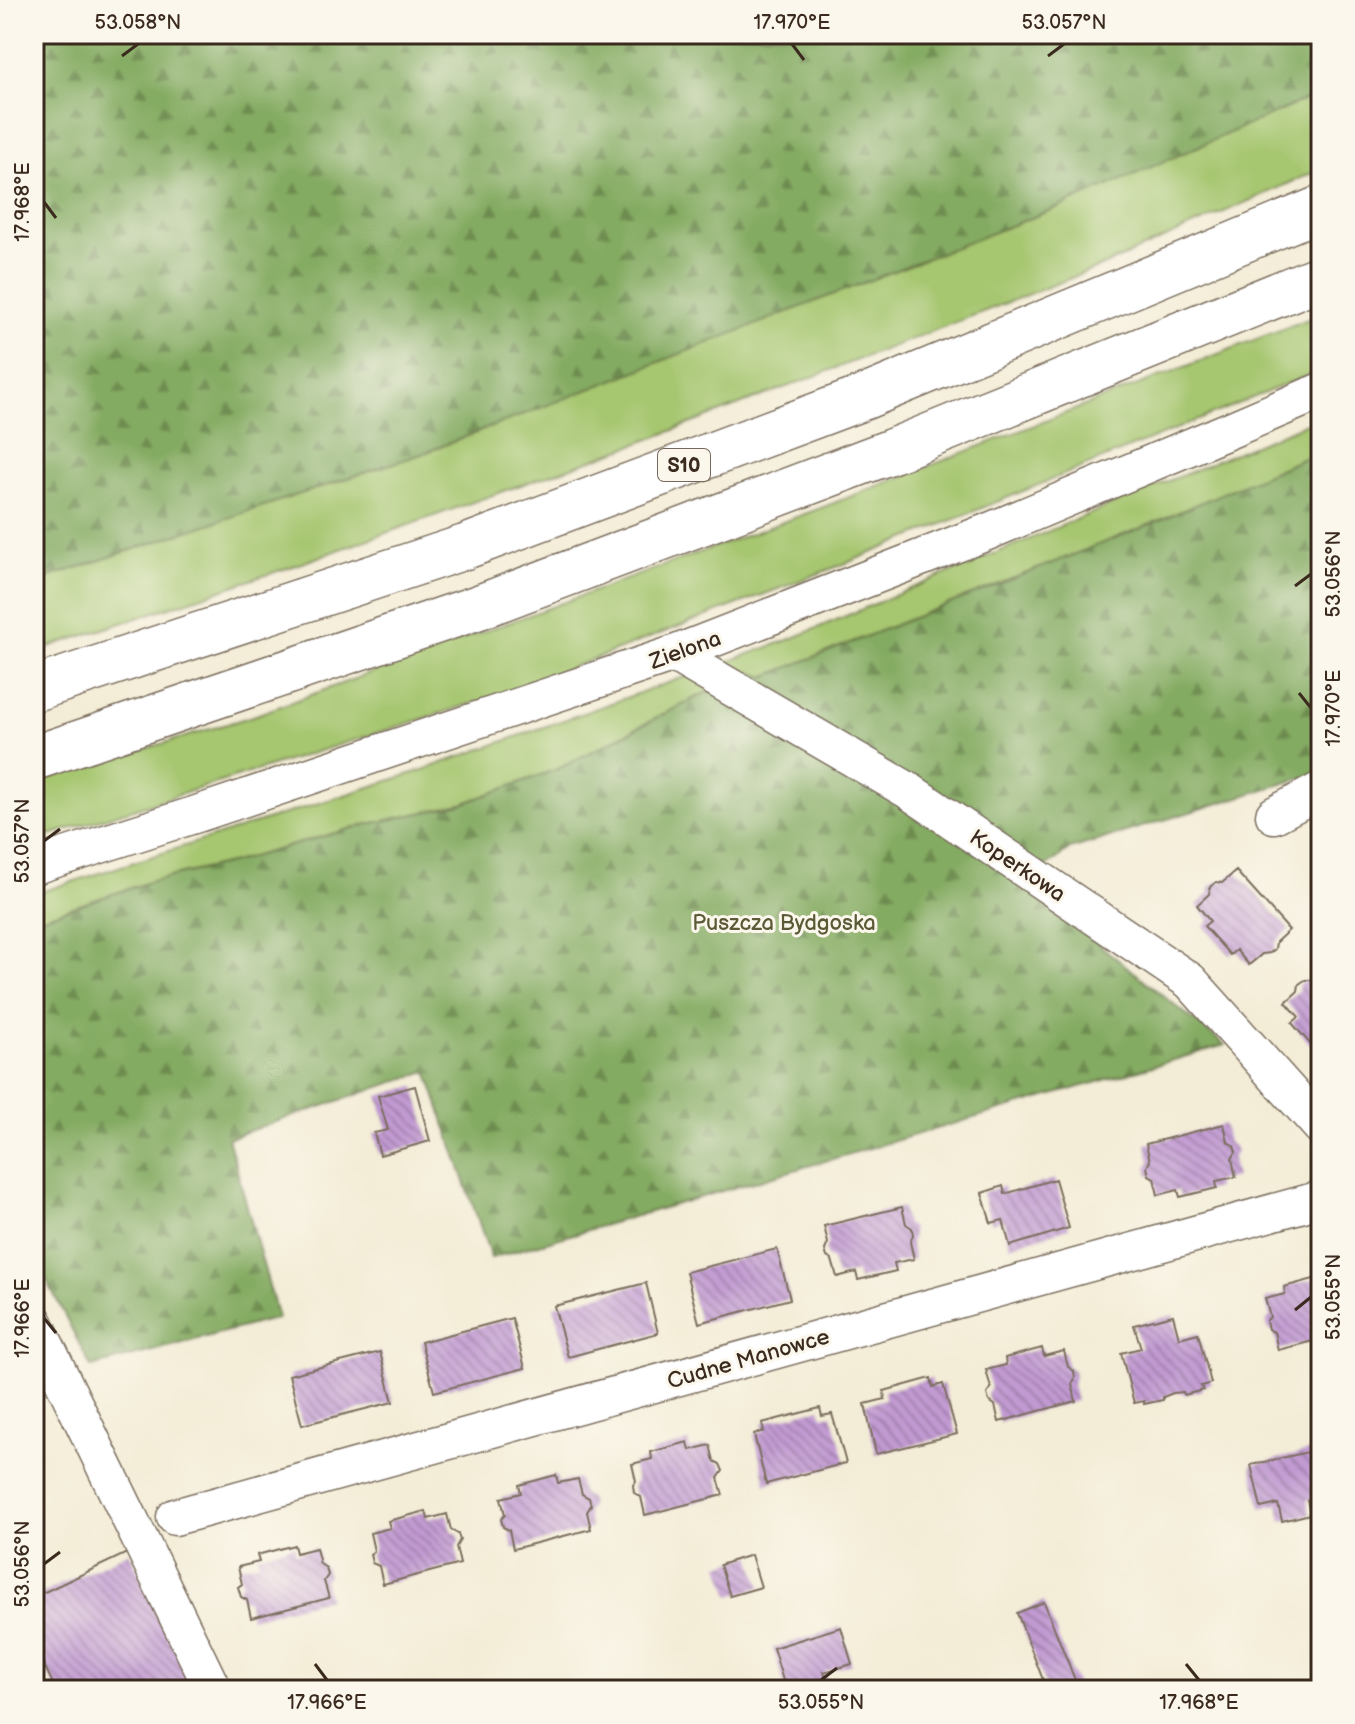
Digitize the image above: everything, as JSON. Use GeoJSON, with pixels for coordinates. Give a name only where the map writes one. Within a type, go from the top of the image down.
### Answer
{"type":"FeatureCollection","features":[{"type":"Feature","properties":{"kind":"highway","name":"S10"},"geometry":{"type":"LineString","coordinates":[[34,689],[465,547],[879,391],[1321,208]]}},
{"type":"Feature","properties":{"kind":"highway"},"geometry":{"type":"LineString","coordinates":[[34,758],[494,602],[892,451],[1321,277]]}},
{"type":"Feature","properties":{"kind":"street","name":"Zielona"},"geometry":{"type":"LineString","coordinates":[[34,866],[674,654],[1001,526],[1321,391]]}},
{"type":"Feature","properties":{"kind":"street","name":"Koperkowa"},"geometry":{"type":"LineString","coordinates":[[674,654],[909,791],[1190,981],[1321,1127]]}},
{"type":"Feature","properties":{"kind":"street"},"geometry":{"type":"LineString","coordinates":[[1274,815],[1321,790]]}},
{"type":"Feature","properties":{"kind":"street","name":"Cudne Manowce"},"geometry":{"type":"LineString","coordinates":[[175,1517],[1321,1199]]}},
{"type":"Feature","properties":{"kind":"street"},"geometry":{"type":"LineString","coordinates":[[34,1321],[213,1690]]}},
{"type":"Feature","properties":{"kind":"green space"},"geometry":{"type":"Polygon","coordinates":[[[34,34],[1321,34],[1321,93],[1064,205],[424,453],[34,582],[34,34]]]}},
{"type":"Feature","properties":{"kind":"green space"},"geometry":{"type":"Polygon","coordinates":[[[1321,93],[1321,169],[1100,267],[653,438],[296,565],[34,652],[34,582],[424,453],[1064,205],[1321,93]]]}},
{"type":"Feature","properties":{"kind":"green space"},"geometry":{"type":"Polygon","coordinates":[[[1321,314],[1321,370],[849,562],[499,695],[34,840],[34,783],[256,715],[821,508],[1321,314]]]}},
{"type":"Feature","properties":{"kind":"green space"},"geometry":{"type":"Polygon","coordinates":[[[1321,417],[1321,451],[1151,524],[764,677],[750,672],[560,768],[462,804],[360,826],[234,862],[152,881],[34,920],[34,894],[423,770],[791,639],[1321,417]]]}},
{"type":"Feature","properties":{"kind":"green space","name":"Puszcza Bydgoska"},"geometry":{"type":"Polygon","coordinates":[[[1321,451],[1321,772],[1070,849],[1023,884],[1225,1045],[491,1258],[427,1071],[228,1138],[278,1318],[91,1367],[34,1255],[34,920],[152,881],[234,862],[360,826],[462,804],[560,768],[750,672],[764,677],[1151,524],[1321,451]]]}},
{"type":"Feature","properties":{"kind":"building"},"geometry":{"type":"Polygon","coordinates":[[[1236,871],[1289,930],[1276,942],[1275,949],[1262,954],[1249,965],[1236,950],[1230,955],[1204,926],[1210,921],[1197,905],[1209,894],[1210,887],[1216,882],[1222,883],[1236,871]]]}},
{"type":"Feature","properties":{"kind":"building"},"geometry":{"type":"Polygon","coordinates":[[[1321,972],[1321,1049],[1317,1052],[1292,1023],[1299,1017],[1286,1002],[1298,991],[1299,984],[1321,972]]]}},
{"type":"Feature","properties":{"kind":"building"},"geometry":{"type":"Polygon","coordinates":[[[415,1086],[430,1141],[380,1155],[374,1133],[388,1130],[378,1096],[415,1086]]]}},
{"type":"Feature","properties":{"kind":"building"},"geometry":{"type":"Polygon","coordinates":[[[1224,1124],[1228,1142],[1236,1152],[1232,1159],[1236,1177],[1216,1181],[1217,1188],[1180,1197],[1178,1190],[1158,1195],[1154,1178],[1149,1175],[1147,1167],[1150,1161],[1146,1144],[1224,1124]]]}},
{"type":"Feature","properties":{"kind":"building"},"geometry":{"type":"Polygon","coordinates":[[[1055,1179],[1069,1228],[1010,1246],[1003,1220],[991,1223],[982,1193],[1003,1186],[1005,1194],[1055,1179]]]}},
{"type":"Feature","properties":{"kind":"building"},"geometry":{"type":"Polygon","coordinates":[[[902,1207],[906,1224],[912,1228],[910,1242],[914,1259],[894,1263],[896,1271],[858,1280],[856,1272],[837,1277],[825,1250],[828,1243],[824,1226],[902,1207]]]}},
{"type":"Feature","properties":{"kind":"building"},"geometry":{"type":"Polygon","coordinates":[[[777,1249],[790,1299],[699,1323],[686,1272],[777,1249]]]}},
{"type":"Feature","properties":{"kind":"building"},"geometry":{"type":"Polygon","coordinates":[[[1321,1277],[1321,1339],[1278,1350],[1274,1332],[1268,1329],[1266,1321],[1270,1317],[1265,1299],[1285,1294],[1284,1287],[1321,1277]]]}},
{"type":"Feature","properties":{"kind":"building"},"geometry":{"type":"Polygon","coordinates":[[[646,1283],[658,1333],[568,1357],[554,1306],[646,1283]]]}},
{"type":"Feature","properties":{"kind":"building"},"geometry":{"type":"Polygon","coordinates":[[[1173,1315],[1179,1338],[1198,1333],[1211,1383],[1201,1386],[1203,1390],[1184,1395],[1183,1392],[1173,1393],[1163,1397],[1163,1400],[1134,1403],[1121,1353],[1141,1348],[1134,1325],[1173,1315]]]}},
{"type":"Feature","properties":{"kind":"building"},"geometry":{"type":"Polygon","coordinates":[[[512,1318],[525,1368],[434,1392],[421,1342],[512,1318]]]}},
{"type":"Feature","properties":{"kind":"building"},"geometry":{"type":"Polygon","coordinates":[[[1042,1348],[1044,1356],[1064,1351],[1068,1367],[1074,1371],[1072,1384],[1076,1401],[999,1422],[995,1405],[989,1401],[987,1394],[991,1388],[986,1370],[1006,1365],[1005,1358],[1042,1348]]]}},
{"type":"Feature","properties":{"kind":"building"},"geometry":{"type":"Polygon","coordinates":[[[380,1352],[393,1402],[302,1425],[289,1375],[380,1352]]]}},
{"type":"Feature","properties":{"kind":"building"},"geometry":{"type":"Polygon","coordinates":[[[931,1378],[933,1387],[943,1384],[957,1434],[876,1454],[865,1404],[885,1399],[884,1391],[931,1378]]]}},
{"type":"Feature","properties":{"kind":"building"},"geometry":{"type":"Polygon","coordinates":[[[820,1408],[822,1416],[832,1414],[846,1463],[766,1484],[754,1434],[764,1431],[762,1423],[820,1408]]]}},
{"type":"Feature","properties":{"kind":"building"},"geometry":{"type":"Polygon","coordinates":[[[688,1442],[690,1450],[710,1445],[714,1461],[720,1464],[723,1471],[718,1478],[723,1495],[645,1515],[641,1497],[634,1493],[636,1481],[632,1464],[652,1459],[651,1452],[688,1442]]]}},
{"type":"Feature","properties":{"kind":"building"},"geometry":{"type":"Polygon","coordinates":[[[1321,1449],[1321,1497],[1307,1500],[1310,1514],[1282,1521],[1278,1504],[1261,1508],[1251,1465],[1321,1449]]]}},
{"type":"Feature","properties":{"kind":"building"},"geometry":{"type":"Polygon","coordinates":[[[556,1475],[558,1483],[578,1479],[582,1494],[589,1498],[591,1505],[587,1512],[591,1529],[513,1549],[509,1530],[503,1527],[501,1519],[505,1515],[501,1498],[521,1493],[519,1485],[556,1475]]]}},
{"type":"Feature","properties":{"kind":"building"},"geometry":{"type":"Polygon","coordinates":[[[426,1511],[428,1519],[447,1514],[451,1530],[458,1534],[460,1540],[456,1547],[460,1564],[383,1584],[379,1566],[372,1563],[370,1554],[374,1551],[370,1533],[390,1528],[388,1521],[426,1511]]]}},
{"type":"Feature","properties":{"kind":"building"},"geometry":{"type":"Polygon","coordinates":[[[294,1545],[296,1553],[316,1548],[320,1564],[326,1568],[328,1575],[324,1581],[329,1598],[251,1618],[247,1600],[241,1597],[238,1587],[242,1584],[238,1567],[259,1562],[257,1555],[294,1545]]]}},
{"type":"Feature","properties":{"kind":"building"},"geometry":{"type":"Polygon","coordinates":[[[129,1552],[195,1690],[56,1690],[34,1644],[34,1597],[129,1552]]]}},
{"type":"Feature","properties":{"kind":"building"},"geometry":{"type":"Polygon","coordinates":[[[751,1555],[761,1587],[730,1596],[720,1565],[751,1555]]]}},
{"type":"Feature","properties":{"kind":"building"},"geometry":{"type":"Polygon","coordinates":[[[1044,1602],[1079,1690],[1047,1690],[1017,1613],[1044,1602]]]}},
{"type":"Feature","properties":{"kind":"building"},"geometry":{"type":"Polygon","coordinates":[[[841,1627],[852,1664],[824,1672],[829,1690],[786,1690],[773,1648],[841,1627]]]}}]}
